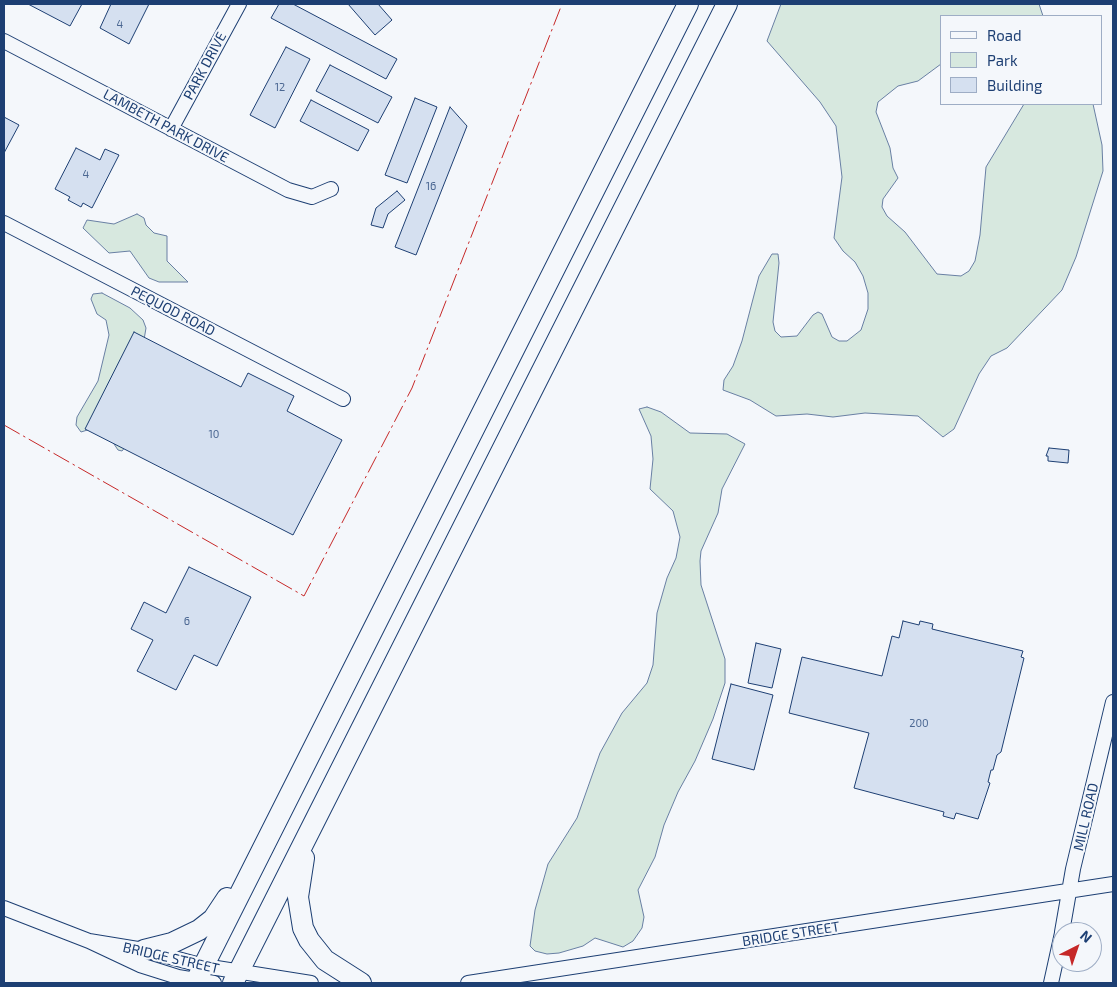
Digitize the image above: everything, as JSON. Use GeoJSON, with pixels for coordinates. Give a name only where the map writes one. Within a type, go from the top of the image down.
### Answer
{"type":"FeatureCollection","features":[{"type":"Feature","properties":{"kind":"highway"},"geometry":{"type":"LineString","coordinates":[[202,978],[284,805],[688,4]]}},
{"type":"Feature","properties":{"kind":"highway"},"geometry":{"type":"LineString","coordinates":[[235,978],[727,4]]}},
{"type":"Feature","properties":{"kind":"highway"},"geometry":{"type":"LineString","coordinates":[[144,950],[190,936],[213,919],[284,805]]}},
{"type":"Feature","properties":{"kind":"highway"},"geometry":{"type":"LineString","coordinates":[[312,828],[298,887],[298,908],[303,928],[309,940],[325,960],[361,983]]}},
{"type":"Feature","properties":{"kind":"street","name":"PARK DRIVE"},"geometry":{"type":"LineString","coordinates":[[172,129],[239,4]]}},
{"type":"Feature","properties":{"kind":"street","name":"LAMBETH PARK DRIVE"},"geometry":{"type":"LineString","coordinates":[[4,41],[296,193],[312,196],[331,189]]}},
{"type":"Feature","properties":{"kind":"street","name":"PEQUOD ROAD"},"geometry":{"type":"LineString","coordinates":[[4,223],[343,399]]}},
{"type":"Feature","properties":{"kind":"street","name":"MILL ROAD"},"geometry":{"type":"LineString","coordinates":[[1064,922],[1069,891],[1113,702]]}},
{"type":"Feature","properties":{"kind":"street","name":"BRIDGE STREET"},"geometry":{"type":"LineString","coordinates":[[468,983],[1113,884]]}},
{"type":"Feature","properties":{"kind":"street","name":"BRIDGE STREET"},"geometry":{"type":"LineString","coordinates":[[4,908],[89,941],[140,965],[202,978],[235,978],[311,983]]}},
{"type":"Feature","properties":{"kind":"street","name":"BRIDGE STREET"},"geometry":{"type":"LineString","coordinates":[[89,941],[144,950],[202,978]]}},
{"type":"Feature","properties":{"kind":"green space"},"geometry":{"type":"Polygon","coordinates":[[[781,4],[1039,4],[1043,15],[940,15],[940,65],[918,81],[898,86],[878,102],[876,112],[890,148],[893,168],[898,178],[883,199],[882,207],[887,216],[905,232],[937,274],[961,276],[969,271],[975,261],[980,235],[986,167],[1023,105],[1093,105],[1102,145],[1103,171],[1076,257],[1062,290],[1007,348],[991,356],[979,374],[954,429],[943,437],[918,416],[865,413],[833,417],[807,414],[776,416],[750,400],[723,390],[724,380],[733,366],[742,341],[759,276],[772,254],[778,254],[779,263],[773,322],[775,331],[781,337],[797,336],[813,315],[818,312],[822,314],[832,337],[839,341],[847,341],[861,330],[868,309],[868,293],[863,276],[855,262],[843,251],[834,238],[842,177],[836,126],[820,102],[767,41],[781,4]]]}},
{"type":"Feature","properties":{"kind":"green space"},"geometry":{"type":"Polygon","coordinates":[[[137,214],[144,218],[146,225],[154,233],[167,236],[167,261],[188,282],[159,282],[149,278],[130,251],[109,253],[83,228],[87,220],[114,224],[137,214]]]}},
{"type":"Feature","properties":{"kind":"green space"},"geometry":{"type":"Polygon","coordinates":[[[102,293],[130,308],[143,320],[146,328],[126,446],[122,451],[118,450],[108,435],[94,428],[81,432],[76,425],[77,417],[98,381],[109,335],[106,320],[97,314],[91,299],[93,294],[102,293]]]}},
{"type":"Feature","properties":{"kind":"green space"},"geometry":{"type":"Polygon","coordinates":[[[647,407],[661,412],[690,433],[727,434],[745,444],[722,489],[718,513],[701,551],[700,561],[701,585],[725,659],[725,683],[713,719],[695,761],[678,792],[664,825],[655,857],[638,890],[644,917],[642,928],[633,941],[623,947],[595,938],[583,946],[559,953],[547,954],[535,951],[530,946],[535,910],[548,864],[577,818],[600,753],[622,713],[647,683],[653,665],[657,613],[667,578],[676,558],[680,537],[673,511],[650,489],[653,459],[651,436],[639,409],[647,407]]]}},
{"type":"Feature","properties":{"kind":"building"},"geometry":{"type":"Polygon","coordinates":[[[28,4],[82,4],[70,26],[28,4]]]}},
{"type":"Feature","properties":{"kind":"building"},"geometry":{"type":"Polygon","coordinates":[[[111,4],[149,4],[129,44],[100,28],[111,4]]]}},
{"type":"Feature","properties":{"kind":"building"},"geometry":{"type":"Polygon","coordinates":[[[279,4],[293,4],[397,59],[386,79],[271,18],[279,4]]]}},
{"type":"Feature","properties":{"kind":"building"},"geometry":{"type":"Polygon","coordinates":[[[348,4],[378,4],[392,20],[375,35],[348,4]]]}},
{"type":"Feature","properties":{"kind":"building"},"geometry":{"type":"Polygon","coordinates":[[[286,47],[310,59],[275,128],[250,115],[286,47]]]}},
{"type":"Feature","properties":{"kind":"building"},"geometry":{"type":"Polygon","coordinates":[[[330,65],[392,97],[378,123],[316,91],[330,65]]]}},
{"type":"Feature","properties":{"kind":"building"},"geometry":{"type":"Polygon","coordinates":[[[415,98],[437,107],[407,183],[385,175],[415,98]]]}},
{"type":"Feature","properties":{"kind":"building"},"geometry":{"type":"Polygon","coordinates":[[[311,100],[369,130],[358,151],[300,121],[311,100]]]}},
{"type":"Feature","properties":{"kind":"building"},"geometry":{"type":"Polygon","coordinates":[[[450,107],[467,126],[416,255],[395,247],[450,107]]]}},
{"type":"Feature","properties":{"kind":"building"},"geometry":{"type":"Polygon","coordinates":[[[4,117],[19,125],[4,153],[4,117]]]}},
{"type":"Feature","properties":{"kind":"building"},"geometry":{"type":"Polygon","coordinates":[[[76,148],[100,160],[105,149],[119,155],[92,208],[83,203],[81,207],[68,200],[70,197],[55,189],[76,148]]]}},
{"type":"Feature","properties":{"kind":"building"},"geometry":{"type":"Polygon","coordinates":[[[397,191],[405,200],[388,214],[383,228],[371,225],[376,208],[397,191]]]}},
{"type":"Feature","properties":{"kind":"building"},"geometry":{"type":"Polygon","coordinates":[[[134,332],[241,387],[248,373],[294,396],[287,411],[342,440],[293,535],[85,429],[134,332]]]}},
{"type":"Feature","properties":{"kind":"building"},"geometry":{"type":"Polygon","coordinates":[[[1049,448],[1069,450],[1068,463],[1048,461],[1048,456],[1046,456],[1049,448]]]}},
{"type":"Feature","properties":{"kind":"building"},"geometry":{"type":"Polygon","coordinates":[[[189,567],[251,597],[217,666],[194,655],[176,690],[137,671],[153,640],[131,629],[144,602],[166,613],[189,567]]]}},
{"type":"Feature","properties":{"kind":"building"},"geometry":{"type":"Polygon","coordinates":[[[903,621],[919,625],[920,621],[933,624],[932,629],[1023,651],[1021,657],[1024,658],[1001,752],[997,755],[993,770],[991,770],[988,782],[990,783],[978,819],[956,813],[954,819],[943,816],[944,812],[854,788],[869,733],[789,713],[802,657],[882,676],[892,636],[899,638],[903,621]]]}},
{"type":"Feature","properties":{"kind":"building"},"geometry":{"type":"Polygon","coordinates":[[[756,643],[781,649],[772,688],[748,683],[756,643]]]}},
{"type":"Feature","properties":{"kind":"building"},"geometry":{"type":"Polygon","coordinates":[[[731,684],[773,695],[754,770],[712,759],[731,684]]]}},
{"type":"Feature","properties":{"kind":"power"},"geometry":{"type":"LineString","coordinates":[[4,425],[304,596],[412,388],[562,4]]}}]}
